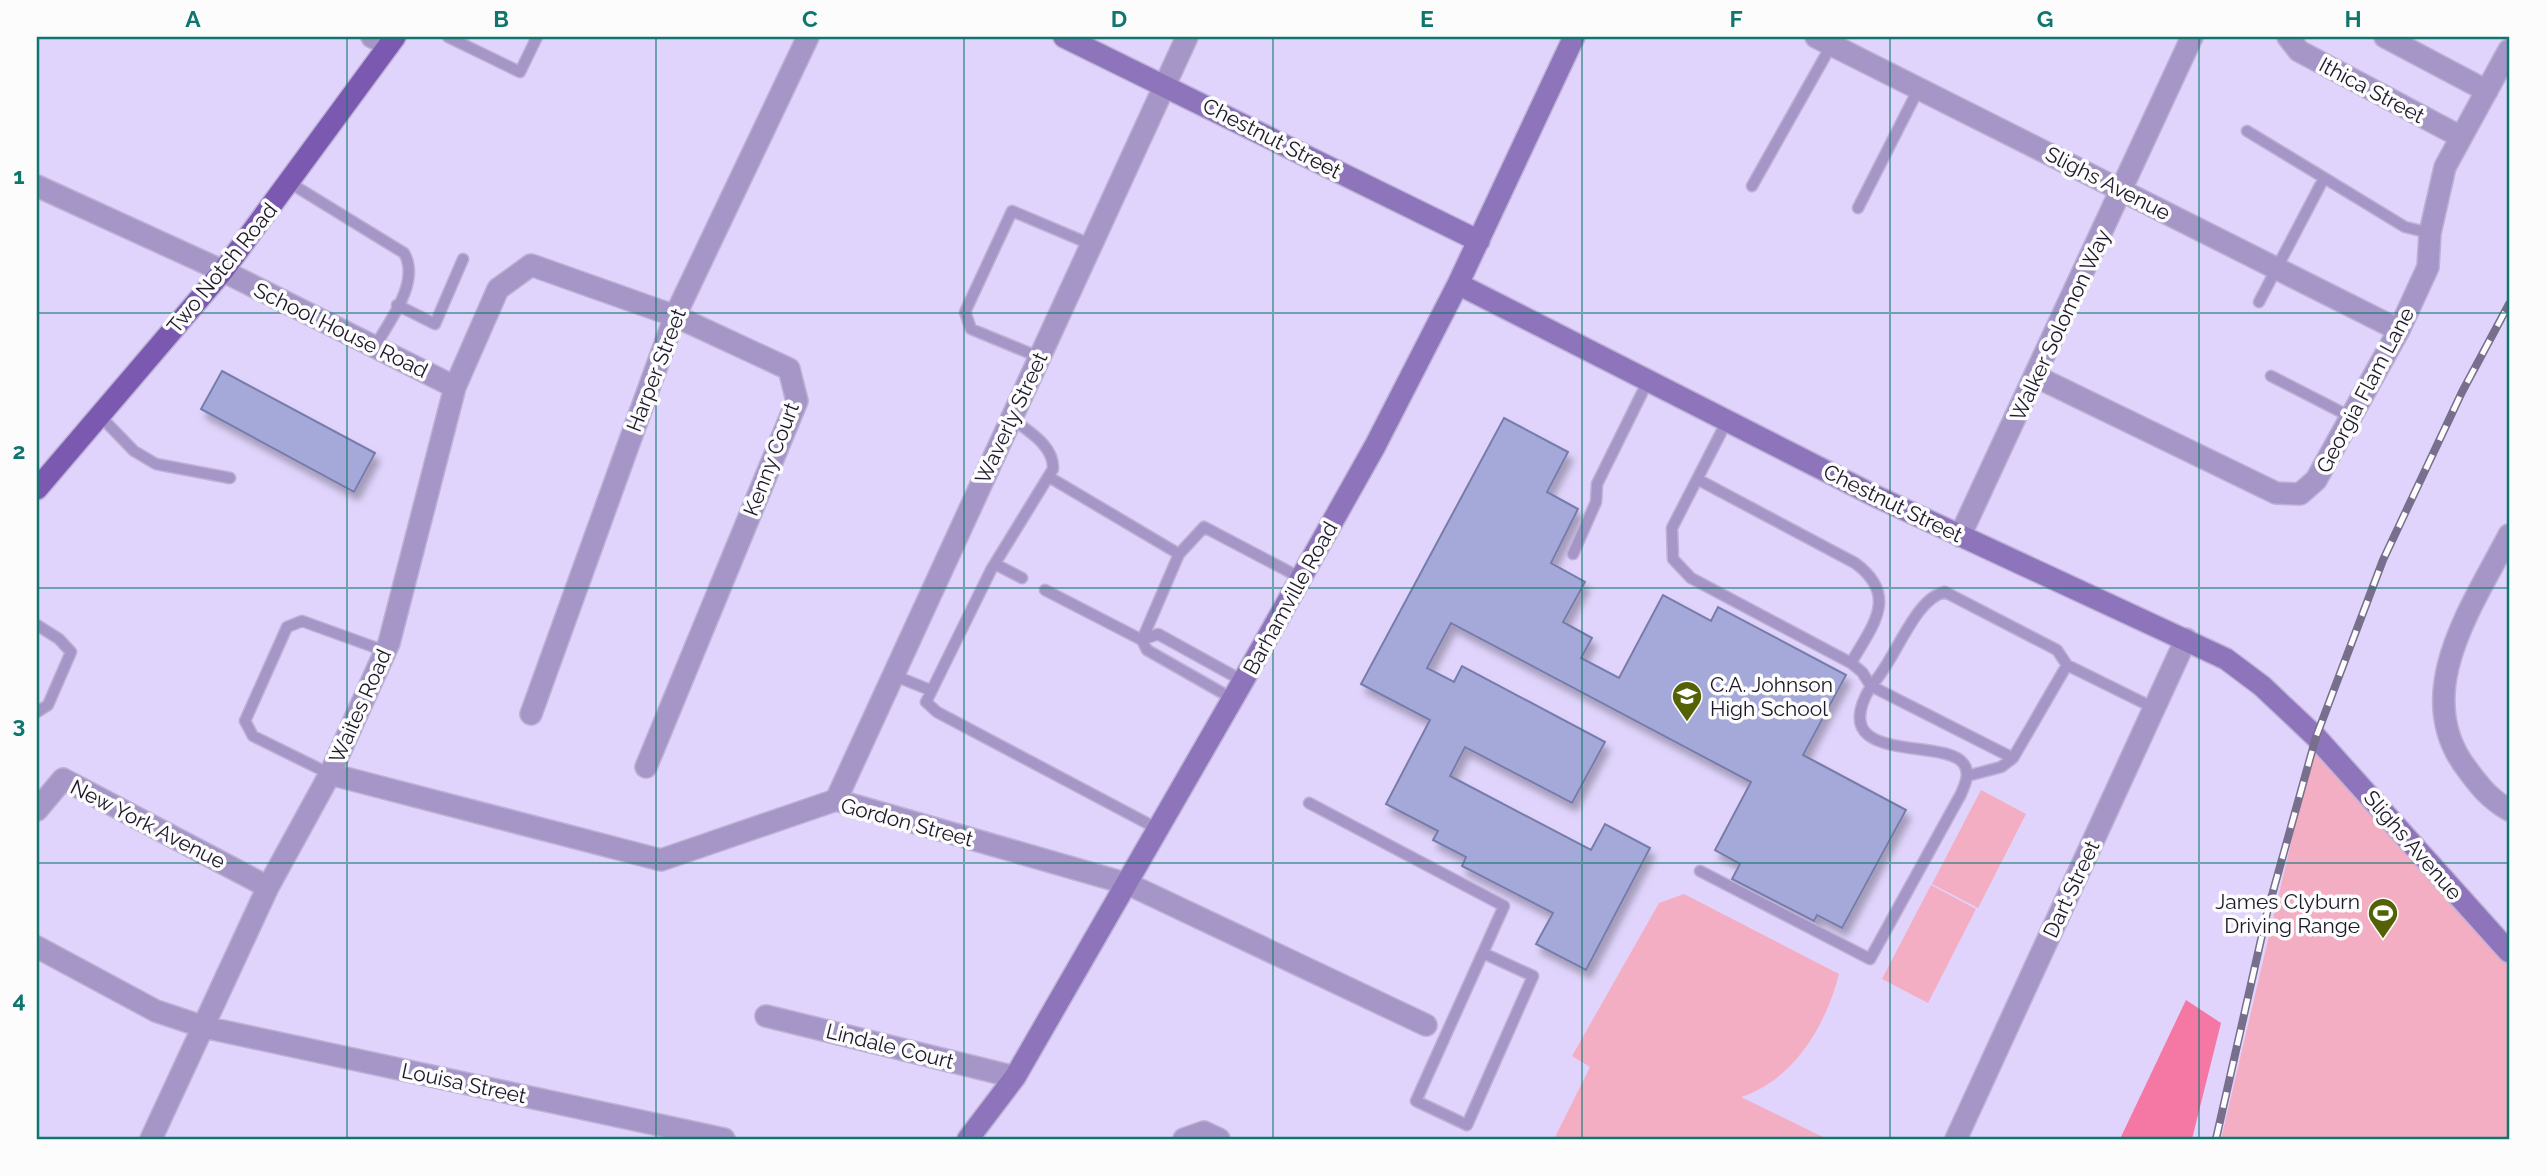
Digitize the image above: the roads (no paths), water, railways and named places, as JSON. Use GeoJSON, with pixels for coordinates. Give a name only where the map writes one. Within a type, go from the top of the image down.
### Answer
{"type":"FeatureCollection","features":[{"type":"Feature","properties":{"kind":"main road","name":"Two Notch Road"},"geometry":{"type":"LineString","coordinates":[[37,489],[223,271],[290,183],[385,40]]}},
{"type":"Feature","properties":{"kind":"street","name":"Harper Street"},"geometry":{"type":"LineString","coordinates":[[531,714],[675,316],[808,37]]}},
{"type":"Feature","properties":{"kind":"street","name":"Chestnut Street"},"geometry":{"type":"LineString","coordinates":[[1064,37],[1164,83],[1479,241]]}},
{"type":"Feature","properties":{"kind":"street","name":"Waverly Street"},"geometry":{"type":"LineString","coordinates":[[836,800],[1186,37]]}},
{"type":"Feature","properties":{"kind":"street","name":"Barhamville Road"},"geometry":{"type":"LineString","coordinates":[[968,1139],[1015,1077],[1301,578],[1458,284],[1574,37]]}},
{"type":"Feature","properties":{"kind":"street","name":"Walker Solomon Way"},"geometry":{"type":"LineString","coordinates":[[1960,536],[2192,37]]}},
{"type":"Feature","properties":{"kind":"street","name":"Ithica Street"},"geometry":{"type":"LineString","coordinates":[[2288,37],[2299,51],[2460,137]]}},
{"type":"Feature","properties":{"kind":"street"},"geometry":{"type":"LineString","coordinates":[[2385,37],[2487,91]]}},
{"type":"Feature","properties":{"kind":"street","name":"Slighs Avenue"},"geometry":{"type":"LineString","coordinates":[[1824,41],[2399,330]]}},
{"type":"Feature","properties":{"kind":"street","name":"Georgia Flam Lane"},"geometry":{"type":"LineString","coordinates":[[2035,376],[2276,493],[2300,494],[2316,481],[2399,330],[2428,267],[2430,233],[2445,167],[2509,50]]}},
{"type":"Feature","properties":{"kind":"street","name":"School House Road"},"geometry":{"type":"LineString","coordinates":[[37,186],[223,271],[455,387]]}},
{"type":"Feature","properties":{"kind":"street","name":"Kenny Court"},"geometry":{"type":"LineString","coordinates":[[531,265],[675,316],[789,369],[797,401],[646,767]]}},
{"type":"Feature","properties":{"kind":"street","name":"Waites Road"},"geometry":{"type":"LineString","coordinates":[[151,1139],[268,887],[330,774],[385,651],[455,387],[498,289],[531,265]]}},
{"type":"Feature","properties":{"kind":"street","name":"Chestnut Street"},"geometry":{"type":"LineString","coordinates":[[1458,284],[1960,536],[2186,639],[2245,671],[2316,737]]}},
{"type":"Feature","properties":{"kind":"street"},"geometry":{"type":"LineString","coordinates":[[2509,535],[2453,643],[2444,686],[2443,719],[2456,755],[2490,799],[2509,810]]}},
{"type":"Feature","properties":{"kind":"street","name":"Dart Street"},"geometry":{"type":"LineString","coordinates":[[1956,1139],[2186,639]]}},
{"type":"Feature","properties":{"kind":"street","name":"Slighs Avenue"},"geometry":{"type":"LineString","coordinates":[[2316,737],[2509,952]]}},
{"type":"Feature","properties":{"kind":"street","name":"Gordon Street"},"geometry":{"type":"LineString","coordinates":[[330,774],[661,860],[836,800],[1128,884],[1426,1025]]}},
{"type":"Feature","properties":{"kind":"street","name":"New York Avenue"},"geometry":{"type":"LineString","coordinates":[[37,810],[63,779],[268,887]]}},
{"type":"Feature","properties":{"kind":"street"},"geometry":{"type":"LineString","coordinates":[[37,947],[156,1011],[204,1027]]}},
{"type":"Feature","properties":{"kind":"street","name":"Lindale Court"},"geometry":{"type":"LineString","coordinates":[[766,1016],[1015,1077]]}},
{"type":"Feature","properties":{"kind":"street","name":"Louisa Street"},"geometry":{"type":"LineString","coordinates":[[204,1027],[724,1139]]}},
{"type":"Feature","properties":{"kind":"street"},"geometry":{"type":"LineString","coordinates":[[1184,1139],[1204,1132],[1219,1139]]}},
{"type":"Feature","properties":{"kind":"lane"},"geometry":{"type":"LineString","coordinates":[[448,37],[520,72],[537,37]]}},
{"type":"Feature","properties":{"kind":"lane"},"geometry":{"type":"LineString","coordinates":[[474,50],[480,37]]}},
{"type":"Feature","properties":{"kind":"lane"},"geometry":{"type":"LineString","coordinates":[[1752,186],[1824,41]]}},
{"type":"Feature","properties":{"kind":"lane"},"geometry":{"type":"LineString","coordinates":[[1858,208],[1919,88]]}},
{"type":"Feature","properties":{"kind":"lane"},"geometry":{"type":"LineString","coordinates":[[2247,131],[2405,227],[2430,233]]}},
{"type":"Feature","properties":{"kind":"lane"},"geometry":{"type":"LineString","coordinates":[[2259,302],[2324,178]]}},
{"type":"Feature","properties":{"kind":"lane"},"geometry":{"type":"LineString","coordinates":[[290,183],[404,253],[410,262],[409,283],[375,347]]}},
{"type":"Feature","properties":{"kind":"lane"},"geometry":{"type":"LineString","coordinates":[[1039,357],[971,329],[965,312],[1012,211],[1090,244]]}},
{"type":"Feature","properties":{"kind":"lane"},"geometry":{"type":"LineString","coordinates":[[397,305],[435,324],[463,259]]}},
{"type":"Feature","properties":{"kind":"lane"},"geometry":{"type":"LineString","coordinates":[[2271,376],[2351,416]]}},
{"type":"Feature","properties":{"kind":"lane"},"geometry":{"type":"LineString","coordinates":[[1573,554],[1596,502],[1597,484],[1648,381]]}},
{"type":"Feature","properties":{"kind":"lane"},"geometry":{"type":"LineString","coordinates":[[100,416],[134,451],[156,464],[230,478]]}},
{"type":"Feature","properties":{"kind":"lane"},"geometry":{"type":"LineString","coordinates":[[1011,418],[1042,441],[1053,462],[1049,477],[995,564],[926,702],[937,712],[1158,829]]}},
{"type":"Feature","properties":{"kind":"lane"},"geometry":{"type":"LineString","coordinates":[[1727,421],[1672,528],[1670,549],[1678,567],[1691,578],[1851,663],[1862,671],[1871,686],[2013,758]]}},
{"type":"Feature","properties":{"kind":"lane"},"geometry":{"type":"LineString","coordinates":[[1049,477],[1179,554]]}},
{"type":"Feature","properties":{"kind":"lane"},"geometry":{"type":"LineString","coordinates":[[1697,479],[1855,563],[1873,578],[1880,594],[1878,611],[1851,663]]}},
{"type":"Feature","properties":{"kind":"lane"},"geometry":{"type":"LineString","coordinates":[[1142,640],[1179,554],[1204,527],[1301,578]]}},
{"type":"Feature","properties":{"kind":"lane"},"geometry":{"type":"LineString","coordinates":[[995,564],[1022,578]]}},
{"type":"Feature","properties":{"kind":"lane"},"geometry":{"type":"LineString","coordinates":[[1045,590],[1142,640],[1147,650],[1238,690]]}},
{"type":"Feature","properties":{"kind":"lane"},"geometry":{"type":"LineString","coordinates":[[1700,872],[1870,958],[1961,794],[1967,776],[1963,763],[1954,756],[1888,744],[1867,732],[1860,715],[1860,706],[1871,686],[1886,670],[1922,605],[1933,594],[1945,592],[2057,650],[2067,665],[2154,708]]}},
{"type":"Feature","properties":{"kind":"lane"},"geometry":{"type":"LineString","coordinates":[[330,774],[253,736],[245,721],[287,627],[302,621],[385,651]]}},
{"type":"Feature","properties":{"kind":"lane"},"geometry":{"type":"LineString","coordinates":[[37,625],[59,639],[71,652],[48,705],[37,712]]}},
{"type":"Feature","properties":{"kind":"lane"},"geometry":{"type":"LineString","coordinates":[[1142,640],[1158,634],[1238,690]]}},
{"type":"Feature","properties":{"kind":"lane"},"geometry":{"type":"LineString","coordinates":[[1967,776],[2001,767],[2013,758],[2067,665]]}},
{"type":"Feature","properties":{"kind":"lane"},"geometry":{"type":"LineString","coordinates":[[893,675],[930,690]]}},
{"type":"Feature","properties":{"kind":"lane"},"geometry":{"type":"LineString","coordinates":[[1309,803],[1504,906],[1416,1101],[1467,1125],[1533,976],[1483,953]]}},
{"type":"Feature","properties":{"kind":"lane"},"geometry":{"type":"LineString","coordinates":[[1426,1025],[1446,1034]]}},
{"type":"Feature","properties":{"kind":"railway"},"geometry":{"type":"LineString","coordinates":[[2216,1139],[2267,913],[2316,737],[2383,560],[2462,392],[2509,304]]}},
{"type":"Feature","properties":{"kind":"place","name":"C.A. Johnson High School"},"geometry":{"type":"Point","coordinates":[1687,723]}},
{"type":"Feature","properties":{"kind":"place","name":"James Clyburn Driving Range"},"geometry":{"type":"Point","coordinates":[2383,940]}}]}
